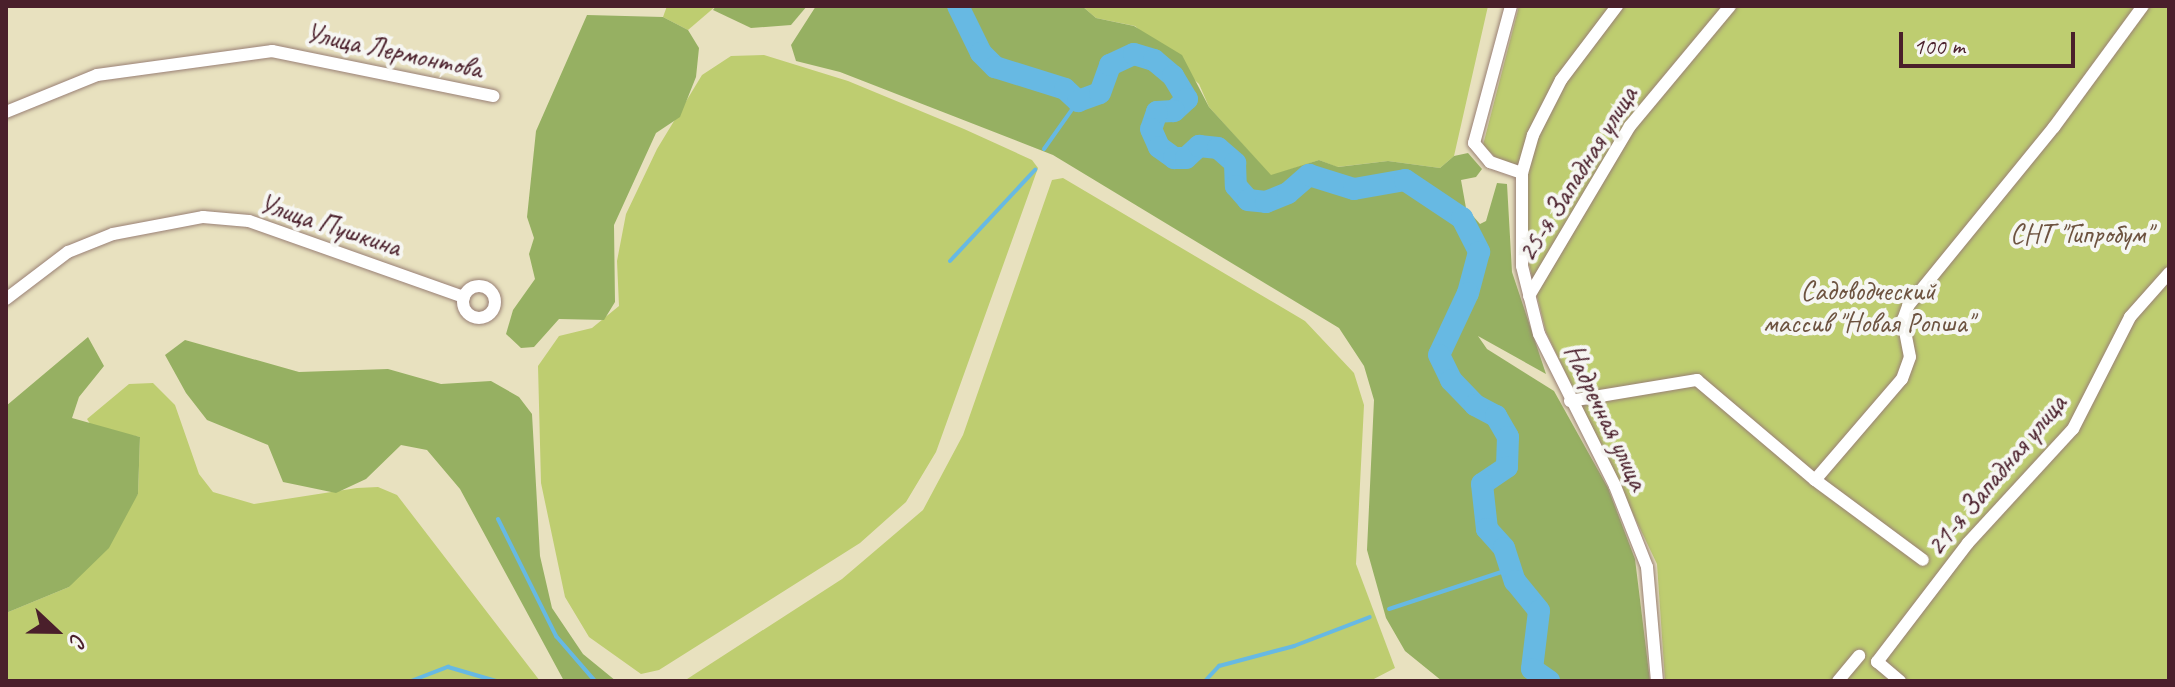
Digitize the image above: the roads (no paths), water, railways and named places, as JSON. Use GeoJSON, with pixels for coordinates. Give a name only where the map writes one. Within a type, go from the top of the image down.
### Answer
{"type":"FeatureCollection","features":[{"type":"Feature","properties":{"kind":"street"},"geometry":{"type":"LineString","coordinates":[[1511,6],[1474,143],[1490,162],[1522,173],[1547,105],[1617,6]]}},
{"type":"Feature","properties":{"kind":"street","name":"25-я Западная улица"},"geometry":{"type":"LineString","coordinates":[[1529,296],[1630,126],[1730,6]]}},
{"type":"Feature","properties":{"kind":"street"},"geometry":{"type":"LineString","coordinates":[[1815,480],[1902,379],[1910,357],[1903,320],[1908,306],[2054,127],[2143,6]]}},
{"type":"Feature","properties":{"kind":"street","name":"Улица Лермонтова"},"geometry":{"type":"LineString","coordinates":[[6,112],[97,75],[272,51],[493,96]]}},
{"type":"Feature","properties":{"kind":"street","name":"Надречная улица"},"geometry":{"type":"LineString","coordinates":[[1522,173],[1522,266],[1539,334],[1615,486],[1647,567],[1657,681]]}},
{"type":"Feature","properties":{"kind":"street","name":"Улица Пушкина"},"geometry":{"type":"LineString","coordinates":[[6,299],[37,273],[79,248],[159,222],[203,217],[249,221],[464,297]]}},
{"type":"Feature","properties":{"kind":"street","name":"21-я Западная улица"},"geometry":{"type":"LineString","coordinates":[[1900,681],[1877,662],[1968,543],[2073,429],[2130,317],[2169,273]]}},
{"type":"Feature","properties":{"kind":"street"},"geometry":{"type":"LineString","coordinates":[[1570,401],[1697,380],[1815,480],[1923,560]]}},
{"type":"Feature","properties":{"kind":"street"},"geometry":{"type":"LineString","coordinates":[[1838,681],[1859,656]]}},
{"type":"Feature","properties":{"kind":"waterway"},"geometry":{"type":"LineString","coordinates":[[958,6],[981,53],[995,67],[1065,89],[1078,101],[1100,93],[1110,65],[1134,54],[1154,60],[1173,76],[1187,99],[1174,111],[1157,112],[1151,129],[1159,147],[1174,158],[1186,158],[1199,146],[1218,148],[1235,163],[1236,186],[1248,200],[1266,202],[1288,193],[1309,175],[1354,189],[1405,180],[1462,218],[1479,252],[1468,293],[1439,355],[1451,380],[1475,405],[1496,416],[1508,437],[1507,467],[1482,484],[1487,529],[1504,548],[1515,581],[1539,611],[1532,669],[1549,681]]}},
{"type":"Feature","properties":{"kind":"waterway"},"geometry":{"type":"LineString","coordinates":[[1044,149],[1078,101]]}},
{"type":"Feature","properties":{"kind":"waterway"},"geometry":{"type":"LineString","coordinates":[[950,261],[1035,170]]}},
{"type":"Feature","properties":{"kind":"waterway"},"geometry":{"type":"LineString","coordinates":[[498,519],[556,636],[595,681]]}},
{"type":"Feature","properties":{"kind":"waterway"},"geometry":{"type":"LineString","coordinates":[[1389,609],[1511,569]]}},
{"type":"Feature","properties":{"kind":"waterway"},"geometry":{"type":"LineString","coordinates":[[1205,681],[1219,666],[1294,646],[1370,617]]}},
{"type":"Feature","properties":{"kind":"waterway"},"geometry":{"type":"LineString","coordinates":[[411,681],[448,667],[496,681]]}},
{"type":"Feature","properties":{"kind":"park label","name":"СНТ \"Гипробум\""},"geometry":{"type":"Point","coordinates":[2081,234]}},
{"type":"Feature","properties":{"kind":"park label","name":"Садоводческий массив \"Новая Ропша\""},"geometry":{"type":"Point","coordinates":[1868,307]}}]}
